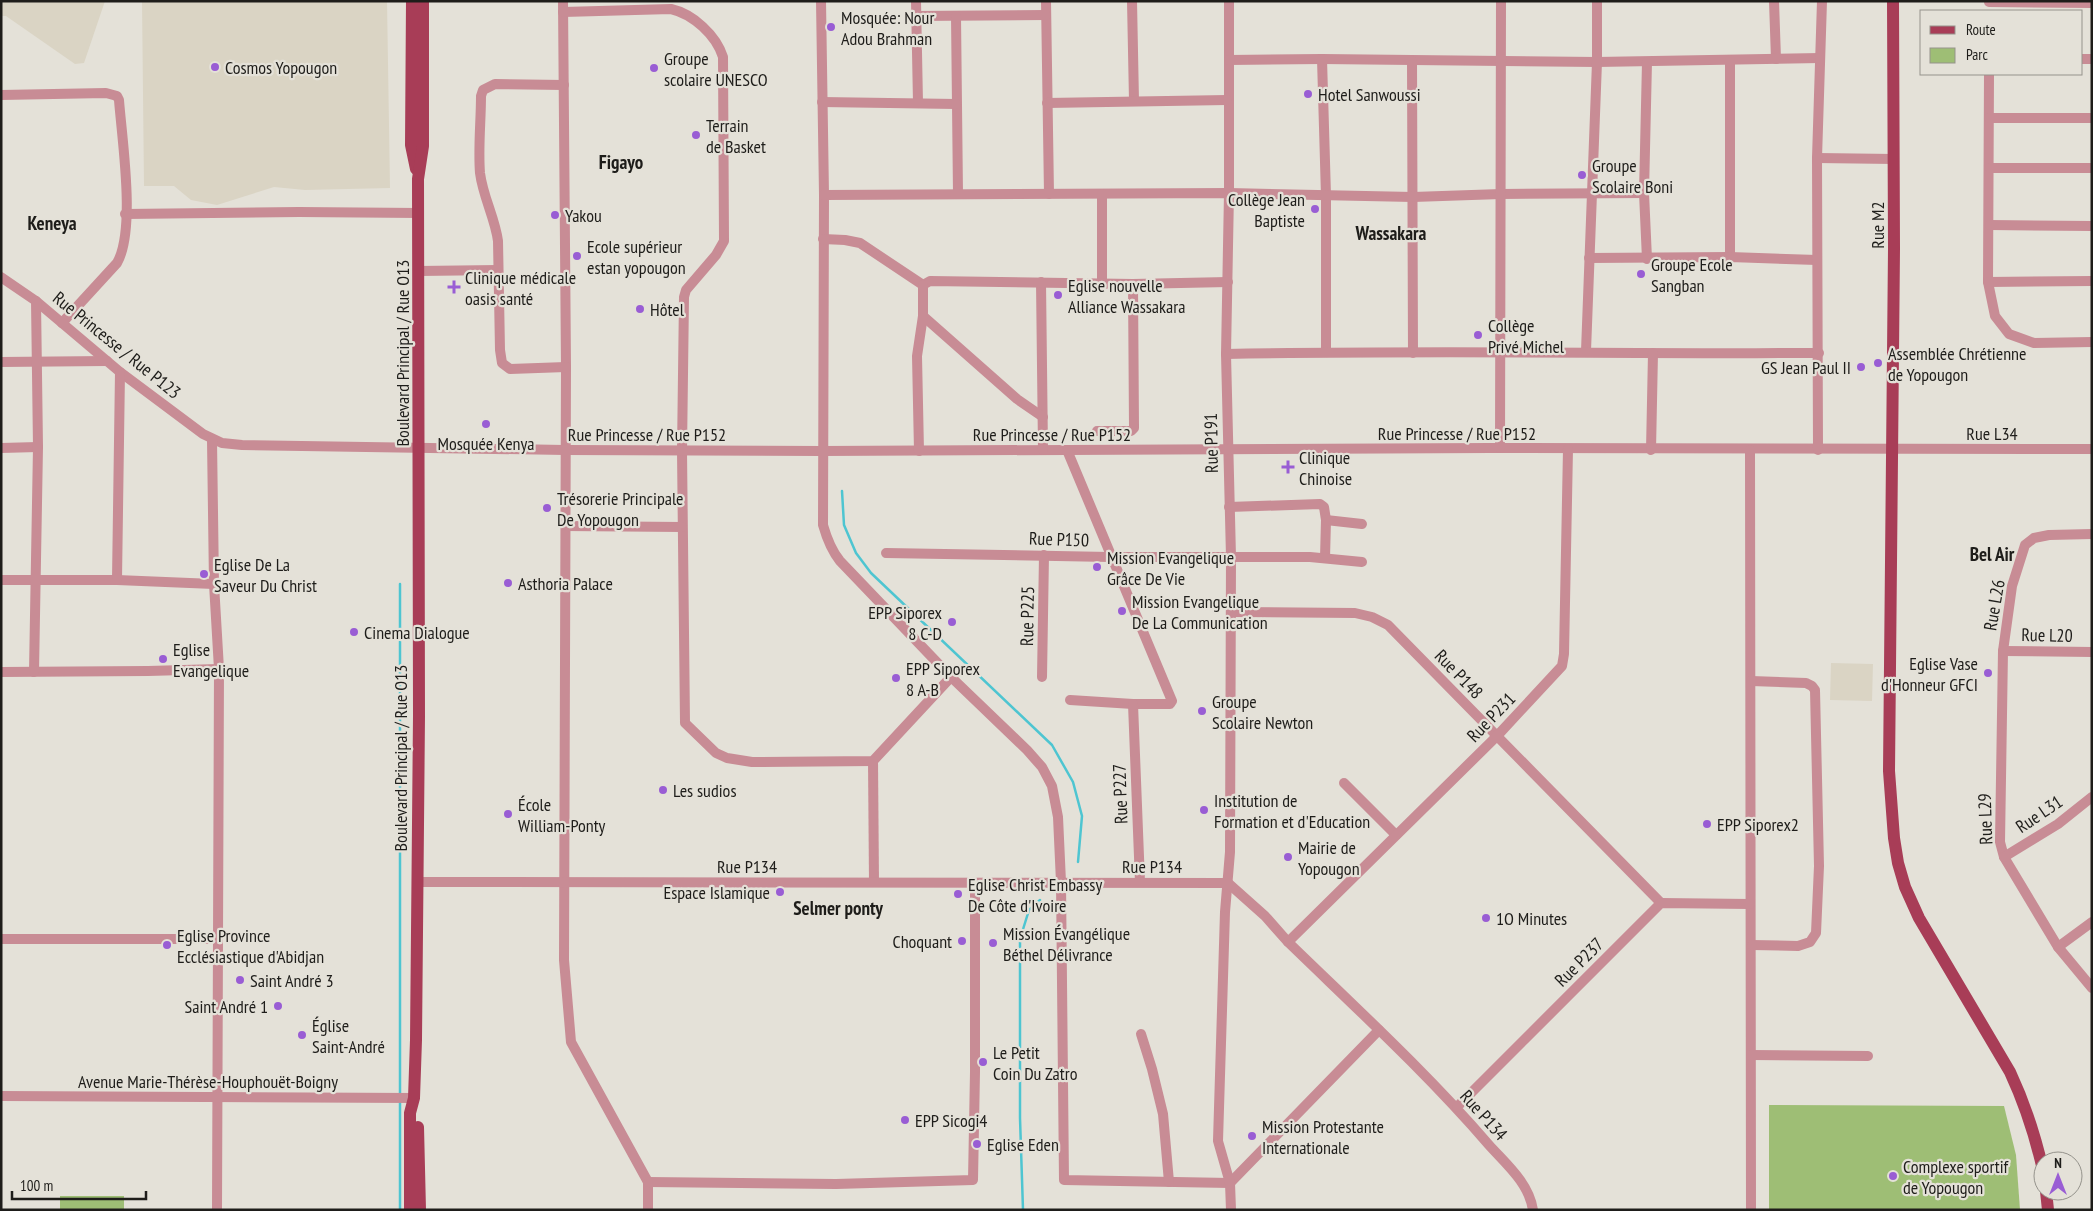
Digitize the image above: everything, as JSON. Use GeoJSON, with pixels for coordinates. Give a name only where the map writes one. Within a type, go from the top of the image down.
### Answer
{"type":"FeatureCollection","features":[{"type":"Feature","properties":{"kind":"main road","name":"Boulevard Principal / Rue O13"},"geometry":{"type":"LineString","coordinates":[[410,1210],[410,1113],[414,1098],[417,882],[419,447],[419,213],[418,179],[411,144],[412,1]]}},
{"type":"Feature","properties":{"kind":"main road","name":"Boulevard Principal / Rue O13"},"geometry":{"type":"LineString","coordinates":[[418,179],[423,146],[423,1]]}},
{"type":"Feature","properties":{"kind":"main road","name":"Rue M2"},"geometry":{"type":"LineString","coordinates":[[1893,1],[1893,449],[1890,804],[1898,863],[1905,887],[1919,918],[2010,1072],[2032,1124],[2038,1151]]}},
{"type":"Feature","properties":{"kind":"main road","name":"Boulevard Principal / Rue O13"},"geometry":{"type":"LineString","coordinates":[[414,1098],[418,1113],[420,1210]]}},
{"type":"Feature","properties":{"kind":"street"},"geometry":{"type":"LineString","coordinates":[[821,1],[824,196],[823,525],[833,552],[951,677],[1042,767],[1052,786],[1058,817],[1061,882],[1064,1178],[1066,1180],[1230,1183],[1378,1030]]}},
{"type":"Feature","properties":{"kind":"street"},"geometry":{"type":"LineString","coordinates":[[916,1],[918,103]]}},
{"type":"Feature","properties":{"kind":"street"},"geometry":{"type":"LineString","coordinates":[[1046,1],[1049,194]]}},
{"type":"Feature","properties":{"kind":"street"},"geometry":{"type":"LineString","coordinates":[[1132,1],[1134,101]]}},
{"type":"Feature","properties":{"kind":"street","name":"Rue P191"},"geometry":{"type":"LineString","coordinates":[[1229,1],[1227,100],[1229,193],[1226,354],[1231,557],[1230,852],[1225,912],[1218,1141],[1230,1183],[1230,1210]]}},
{"type":"Feature","properties":{"kind":"street"},"geometry":{"type":"LineString","coordinates":[[1500,448],[1501,1]]}},
{"type":"Feature","properties":{"kind":"street"},"geometry":{"type":"LineString","coordinates":[[1586,352],[1593,194],[1597,1]]}},
{"type":"Feature","properties":{"kind":"street"},"geometry":{"type":"LineString","coordinates":[[1774,1],[1776,59]]}},
{"type":"Feature","properties":{"kind":"street"},"geometry":{"type":"LineString","coordinates":[[1818,450],[1819,352],[1817,260],[1822,1]]}},
{"type":"Feature","properties":{"kind":"street"},"geometry":{"type":"LineString","coordinates":[[1989,5],[2092,3]]}},
{"type":"Feature","properties":{"kind":"street"},"geometry":{"type":"LineString","coordinates":[[648,1210],[648,1182],[571,1042],[564,960],[566,367],[563,6],[671,9],[684,12],[716,41],[723,57],[724,240],[716,255],[686,290],[684,297],[682,527],[685,723],[716,753],[727,758],[752,762],[873,761]]}},
{"type":"Feature","properties":{"kind":"street"},"geometry":{"type":"LineString","coordinates":[[917,16],[1046,15]]}},
{"type":"Feature","properties":{"kind":"street"},"geometry":{"type":"LineString","coordinates":[[956,16],[958,194]]}},
{"type":"Feature","properties":{"kind":"street"},"geometry":{"type":"LineString","coordinates":[[1229,60],[1647,62],[1820,58]]}},
{"type":"Feature","properties":{"kind":"street"},"geometry":{"type":"LineString","coordinates":[[1322,59],[1326,196],[1326,352]]}},
{"type":"Feature","properties":{"kind":"street"},"geometry":{"type":"LineString","coordinates":[[1730,60],[1730,257]]}},
{"type":"Feature","properties":{"kind":"street"},"geometry":{"type":"LineString","coordinates":[[1412,61],[1413,352]]}},
{"type":"Feature","properties":{"kind":"street"},"geometry":{"type":"LineString","coordinates":[[1647,62],[1644,193],[1647,259]]}},
{"type":"Feature","properties":{"kind":"street"},"geometry":{"type":"LineString","coordinates":[[1989,75],[1990,225],[1988,282],[1995,316],[2009,334],[2034,344],[2092,342]]}},
{"type":"Feature","properties":{"kind":"street"},"geometry":{"type":"LineString","coordinates":[[564,85],[495,84],[483,90],[481,96],[480,173],[496,224],[502,363],[510,369],[566,367]]}},
{"type":"Feature","properties":{"kind":"street"},"geometry":{"type":"LineString","coordinates":[[1,95],[106,93],[116,96],[119,100],[125,214],[125,230],[119,259],[62,323]]}},
{"type":"Feature","properties":{"kind":"street"},"geometry":{"type":"LineString","coordinates":[[1047,104],[1227,100]]}},
{"type":"Feature","properties":{"kind":"street"},"geometry":{"type":"LineString","coordinates":[[822,102],[956,104]]}},
{"type":"Feature","properties":{"kind":"street"},"geometry":{"type":"LineString","coordinates":[[1989,118],[2092,118]]}},
{"type":"Feature","properties":{"kind":"street"},"geometry":{"type":"LineString","coordinates":[[1818,158],[1894,159]]}},
{"type":"Feature","properties":{"kind":"street"},"geometry":{"type":"LineString","coordinates":[[1990,168],[2092,168]]}},
{"type":"Feature","properties":{"kind":"street"},"geometry":{"type":"LineString","coordinates":[[824,196],[1229,193],[1413,197],[1644,193]]}},
{"type":"Feature","properties":{"kind":"street"},"geometry":{"type":"LineString","coordinates":[[1102,194],[1102,283]]}},
{"type":"Feature","properties":{"kind":"street"},"geometry":{"type":"LineString","coordinates":[[125,214],[419,213]]}},
{"type":"Feature","properties":{"kind":"street"},"geometry":{"type":"LineString","coordinates":[[1990,225],[2092,226]]}},
{"type":"Feature","properties":{"kind":"street"},"geometry":{"type":"LineString","coordinates":[[823,239],[860,243],[923,285]]}},
{"type":"Feature","properties":{"kind":"street"},"geometry":{"type":"LineString","coordinates":[[1589,258],[1730,257],[1817,260]]}},
{"type":"Feature","properties":{"kind":"street"},"geometry":{"type":"LineString","coordinates":[[419,271],[498,270]]}},
{"type":"Feature","properties":{"kind":"street","name":"Rue Princesse / Rue P123"},"geometry":{"type":"LineString","coordinates":[[1,278],[36,300],[120,372],[212,440]]}},
{"type":"Feature","properties":{"kind":"street"},"geometry":{"type":"LineString","coordinates":[[923,285],[930,281],[1133,284],[1228,282]]}},
{"type":"Feature","properties":{"kind":"street"},"geometry":{"type":"LineString","coordinates":[[1988,282],[2092,281]]}},
{"type":"Feature","properties":{"kind":"street"},"geometry":{"type":"LineString","coordinates":[[1041,282],[1043,450]]}},
{"type":"Feature","properties":{"kind":"street"},"geometry":{"type":"LineString","coordinates":[[1096,431],[1131,431],[1134,428],[1133,284]]}},
{"type":"Feature","properties":{"kind":"street"},"geometry":{"type":"LineString","coordinates":[[920,451],[917,356],[923,316],[923,285]]}},
{"type":"Feature","properties":{"kind":"street"},"geometry":{"type":"LineString","coordinates":[[34,672],[38,447],[36,300]]}},
{"type":"Feature","properties":{"kind":"street"},"geometry":{"type":"LineString","coordinates":[[923,316],[1018,399],[1043,417]]}},
{"type":"Feature","properties":{"kind":"street"},"geometry":{"type":"LineString","coordinates":[[1226,354],[1326,352],[1819,352]]}},
{"type":"Feature","properties":{"kind":"street"},"geometry":{"type":"LineString","coordinates":[[1651,450],[1653,353]]}},
{"type":"Feature","properties":{"kind":"street"},"geometry":{"type":"LineString","coordinates":[[1,362],[107,361]]}},
{"type":"Feature","properties":{"kind":"street"},"geometry":{"type":"LineString","coordinates":[[116,580],[120,372]]}},
{"type":"Feature","properties":{"kind":"street"},"geometry":{"type":"LineString","coordinates":[[212,440],[214,584],[218,669],[217,1210]]}},
{"type":"Feature","properties":{"kind":"street","name":"Rue Princesse / Rue P152"},"geometry":{"type":"LineString","coordinates":[[212,440],[242,445],[822,452],[1500,448],[1651,450],[1893,449]]}},
{"type":"Feature","properties":{"kind":"street"},"geometry":{"type":"LineString","coordinates":[[1,448],[38,447]]}},
{"type":"Feature","properties":{"kind":"street","name":"Rue L34"},"geometry":{"type":"LineString","coordinates":[[1893,449],[2092,448]]}},
{"type":"Feature","properties":{"kind":"street","name":"Rue P231"},"geometry":{"type":"LineString","coordinates":[[1288,942],[1497,736],[1562,666],[1564,660],[1568,449]]}},
{"type":"Feature","properties":{"kind":"street"},"geometry":{"type":"LineString","coordinates":[[1067,450],[1110,557],[1172,701],[1170,704],[1133,704],[1070,700]]}},
{"type":"Feature","properties":{"kind":"street"},"geometry":{"type":"LineString","coordinates":[[1750,450],[1751,1210]]}},
{"type":"Feature","properties":{"kind":"street"},"geometry":{"type":"LineString","coordinates":[[1229,507],[1320,504],[1324,507],[1326,520],[1324,558]]}},
{"type":"Feature","properties":{"kind":"street"},"geometry":{"type":"LineString","coordinates":[[1326,520],[1362,524]]}},
{"type":"Feature","properties":{"kind":"street"},"geometry":{"type":"LineString","coordinates":[[565,526],[682,527]]}},
{"type":"Feature","properties":{"kind":"street","name":"Rue L26"},"geometry":{"type":"LineString","coordinates":[[2002,651],[2012,586],[2025,545],[2034,538],[2049,535],[2092,534]]}},
{"type":"Feature","properties":{"kind":"street","name":"Rue P150"},"geometry":{"type":"LineString","coordinates":[[886,553],[1324,558],[1362,562]]}},
{"type":"Feature","properties":{"kind":"street","name":"Rue P225"},"geometry":{"type":"LineString","coordinates":[[1042,677],[1044,555]]}},
{"type":"Feature","properties":{"kind":"street"},"geometry":{"type":"LineString","coordinates":[[1,580],[116,580],[214,584]]}},
{"type":"Feature","properties":{"kind":"street","name":"Rue P148"},"geometry":{"type":"LineString","coordinates":[[1231,612],[1355,613],[1372,617],[1388,625],[1662,902]]}},
{"type":"Feature","properties":{"kind":"street","name":"Rue L20"},"geometry":{"type":"LineString","coordinates":[[2002,651],[2092,652]]}},
{"type":"Feature","properties":{"kind":"street","name":"Rue L29"},"geometry":{"type":"LineString","coordinates":[[2002,651],[2000,842],[2004,857],[2058,947],[2092,988]]}},
{"type":"Feature","properties":{"kind":"street"},"geometry":{"type":"LineString","coordinates":[[1,672],[218,669]]}},
{"type":"Feature","properties":{"kind":"street"},"geometry":{"type":"LineString","coordinates":[[874,882],[873,761],[951,677]]}},
{"type":"Feature","properties":{"kind":"street"},"geometry":{"type":"LineString","coordinates":[[1751,681],[1806,683],[1815,690],[1819,866],[1816,933],[1810,942],[1798,946],[1752,945]]}},
{"type":"Feature","properties":{"kind":"street","name":"Rue P227"},"geometry":{"type":"LineString","coordinates":[[1133,704],[1140,882]]}},
{"type":"Feature","properties":{"kind":"street"},"geometry":{"type":"LineString","coordinates":[[1344,783],[1396,835]]}},
{"type":"Feature","properties":{"kind":"street","name":"Rue L31"},"geometry":{"type":"LineString","coordinates":[[2004,857],[2058,824],[2092,797]]}},
{"type":"Feature","properties":{"kind":"street","name":"Rue P134"},"geometry":{"type":"LineString","coordinates":[[417,882],[874,882],[976,884],[1140,882],[1228,884],[1265,916],[1288,942],[1457,1107],[1522,1182],[1532,1203],[1533,1210]]}},
{"type":"Feature","properties":{"kind":"street"},"geometry":{"type":"LineString","coordinates":[[648,1182],[836,1184],[973,1180],[976,1072],[976,884]]}},
{"type":"Feature","properties":{"kind":"street"},"geometry":{"type":"LineString","coordinates":[[1662,902],[1750,904]]}},
{"type":"Feature","properties":{"kind":"street","name":"Rue P237"},"geometry":{"type":"LineString","coordinates":[[1457,1107],[1662,902]]}},
{"type":"Feature","properties":{"kind":"street"},"geometry":{"type":"LineString","coordinates":[[2058,947],[2092,922]]}},
{"type":"Feature","properties":{"kind":"street"},"geometry":{"type":"LineString","coordinates":[[1,939],[217,939]]}},
{"type":"Feature","properties":{"kind":"street"},"geometry":{"type":"LineString","coordinates":[[1140,1034],[1152,1069],[1163,1114],[1169,1182]]}},
{"type":"Feature","properties":{"kind":"street"},"geometry":{"type":"LineString","coordinates":[[1751,1055],[1868,1056]]}},
{"type":"Feature","properties":{"kind":"street","name":"Avenue Marie-Thérèse-Houphouët-Boigny"},"geometry":{"type":"LineString","coordinates":[[1,1096],[414,1098]]}},
{"type":"Feature","properties":{"kind":"shaded area"},"geometry":{"type":"Polygon","coordinates":[[[1,1],[105,1],[84,63],[75,64],[6,16],[1,16],[1,1]]]}},
{"type":"Feature","properties":{"kind":"shaded area"},"geometry":{"type":"Polygon","coordinates":[[[142,1],[387,1],[390,188],[305,190],[274,187],[217,205],[191,200],[174,186],[144,186],[142,1]]]}},
{"type":"Feature","properties":{"kind":"shaded area"},"geometry":{"type":"Polygon","coordinates":[[[1831,663],[1873,664],[1872,701],[1830,700],[1831,663]]]}},
{"type":"Feature","properties":{"kind":"green space","name":"Complexe sportif de Yopougon"},"geometry":{"type":"Polygon","coordinates":[[[1769,1105],[2004,1106],[2016,1155],[2020,1210],[1769,1210],[1769,1105]]]}},
{"type":"Feature","properties":{"kind":"green space"},"geometry":{"type":"Polygon","coordinates":[[[60,1196],[124,1196],[124,1210],[60,1210],[60,1196]]]}},
{"type":"Feature","properties":{"kind":"waterway"},"geometry":{"type":"LineString","coordinates":[[842,491],[844,525],[856,553],[871,573],[1052,745],[1073,782],[1082,816],[1078,862]]}},
{"type":"Feature","properties":{"kind":"waterway"},"geometry":{"type":"LineString","coordinates":[[400,584],[400,1095]]}},
{"type":"Feature","properties":{"kind":"waterway"},"geometry":{"type":"LineString","coordinates":[[1023,1210],[1020,1118],[1020,939],[1029,910],[1040,900]]}},
{"type":"Feature","properties":{"kind":"waterway"},"geometry":{"type":"LineString","coordinates":[[400,1100],[400,1210]]}},
{"type":"Feature","properties":{"kind":"place","name":"Mosquée: Nour Adou Brahman"},"geometry":{"type":"Point","coordinates":[831,27]}},
{"type":"Feature","properties":{"kind":"place","name":"Cosmos Yopougon"},"geometry":{"type":"Point","coordinates":[215,67]}},
{"type":"Feature","properties":{"kind":"place","name":"Groupe scolaire UNESCO"},"geometry":{"type":"Point","coordinates":[654,68]}},
{"type":"Feature","properties":{"kind":"place","name":"Hotel Sanwoussi"},"geometry":{"type":"Point","coordinates":[1308,94]}},
{"type":"Feature","properties":{"kind":"place","name":"Terrain de Basket"},"geometry":{"type":"Point","coordinates":[696,135]}},
{"type":"Feature","properties":{"kind":"place","name":"Groupe Scolaire Boni"},"geometry":{"type":"Point","coordinates":[1582,175]}},
{"type":"Feature","properties":{"kind":"place","name":"Collège Jean Baptiste"},"geometry":{"type":"Point","coordinates":[1315,209]}},
{"type":"Feature","properties":{"kind":"place","name":"Yakou"},"geometry":{"type":"Point","coordinates":[555,215]}},
{"type":"Feature","properties":{"kind":"place","name":"Ecole supérieur estan yopougon"},"geometry":{"type":"Point","coordinates":[577,256]}},
{"type":"Feature","properties":{"kind":"place","name":"Groupe Ecole Sangban"},"geometry":{"type":"Point","coordinates":[1641,274]}},
{"type":"Feature","properties":{"kind":"place","name":"Clinique médicale oasis santé"},"geometry":{"type":"Point","coordinates":[454,287]}},
{"type":"Feature","properties":{"kind":"place","name":"Eglise nouvelle Alliance Wassakara"},"geometry":{"type":"Point","coordinates":[1058,295]}},
{"type":"Feature","properties":{"kind":"place","name":"Hôtel"},"geometry":{"type":"Point","coordinates":[640,309]}},
{"type":"Feature","properties":{"kind":"place","name":"Collège Privé Michel"},"geometry":{"type":"Point","coordinates":[1478,335]}},
{"type":"Feature","properties":{"kind":"place","name":"Assemblée Chrétienne de Yopougon"},"geometry":{"type":"Point","coordinates":[1878,363]}},
{"type":"Feature","properties":{"kind":"place","name":"GS Jean Paul II"},"geometry":{"type":"Point","coordinates":[1861,367]}},
{"type":"Feature","properties":{"kind":"place","name":"Mosquée Kenya"},"geometry":{"type":"Point","coordinates":[486,424]}},
{"type":"Feature","properties":{"kind":"place","name":"Clinique Chinoise"},"geometry":{"type":"Point","coordinates":[1288,467]}},
{"type":"Feature","properties":{"kind":"place","name":"Trésorerie Principale De Yopougon"},"geometry":{"type":"Point","coordinates":[547,508]}},
{"type":"Feature","properties":{"kind":"place","name":"Mission Evangelique Grâce De Vie"},"geometry":{"type":"Point","coordinates":[1097,567]}},
{"type":"Feature","properties":{"kind":"place","name":"Eglise De La Saveur Du Christ"},"geometry":{"type":"Point","coordinates":[204,574]}},
{"type":"Feature","properties":{"kind":"place","name":"Asthoria Palace"},"geometry":{"type":"Point","coordinates":[508,583]}},
{"type":"Feature","properties":{"kind":"place","name":"Mission Evangelique De La Communication"},"geometry":{"type":"Point","coordinates":[1122,611]}},
{"type":"Feature","properties":{"kind":"place","name":"EPP Siporex 8 C-D"},"geometry":{"type":"Point","coordinates":[952,622]}},
{"type":"Feature","properties":{"kind":"place","name":"Cinema Dialogue"},"geometry":{"type":"Point","coordinates":[354,632]}},
{"type":"Feature","properties":{"kind":"place","name":"Eglise Evangelique"},"geometry":{"type":"Point","coordinates":[163,659]}},
{"type":"Feature","properties":{"kind":"place","name":"Eglise Vase d'Honneur GFCI"},"geometry":{"type":"Point","coordinates":[1988,673]}},
{"type":"Feature","properties":{"kind":"place","name":"EPP Siporex 8 A-B"},"geometry":{"type":"Point","coordinates":[896,678]}},
{"type":"Feature","properties":{"kind":"place","name":"Groupe Scolaire Newton"},"geometry":{"type":"Point","coordinates":[1202,711]}},
{"type":"Feature","properties":{"kind":"place","name":"Les sudios"},"geometry":{"type":"Point","coordinates":[663,790]}},
{"type":"Feature","properties":{"kind":"place","name":"Institution de Formation et d'Education"},"geometry":{"type":"Point","coordinates":[1204,810]}},
{"type":"Feature","properties":{"kind":"place","name":"École William-Ponty"},"geometry":{"type":"Point","coordinates":[508,814]}},
{"type":"Feature","properties":{"kind":"place","name":"EPP Siporex2"},"geometry":{"type":"Point","coordinates":[1707,824]}},
{"type":"Feature","properties":{"kind":"place","name":"Mairie de Yopougon"},"geometry":{"type":"Point","coordinates":[1288,857]}},
{"type":"Feature","properties":{"kind":"place","name":"Espace Islamique"},"geometry":{"type":"Point","coordinates":[780,892]}},
{"type":"Feature","properties":{"kind":"place","name":"Eglise Christ Embassy De Côte d'Ivoire"},"geometry":{"type":"Point","coordinates":[958,894]}},
{"type":"Feature","properties":{"kind":"place","name":"1O Minutes"},"geometry":{"type":"Point","coordinates":[1486,918]}},
{"type":"Feature","properties":{"kind":"place","name":"Choquant"},"geometry":{"type":"Point","coordinates":[962,941]}},
{"type":"Feature","properties":{"kind":"place","name":"Mission Évangélique Béthel Délivrance"},"geometry":{"type":"Point","coordinates":[993,943]}},
{"type":"Feature","properties":{"kind":"place","name":"Eglise Province Ecclésiastique d'Abidjan"},"geometry":{"type":"Point","coordinates":[167,945]}},
{"type":"Feature","properties":{"kind":"place","name":"Saint André 3"},"geometry":{"type":"Point","coordinates":[240,980]}},
{"type":"Feature","properties":{"kind":"place","name":"Saint André 1"},"geometry":{"type":"Point","coordinates":[278,1006]}},
{"type":"Feature","properties":{"kind":"place","name":"Église Saint-André"},"geometry":{"type":"Point","coordinates":[302,1035]}},
{"type":"Feature","properties":{"kind":"place","name":"Le Petit Coin Du Zatro"},"geometry":{"type":"Point","coordinates":[983,1062]}},
{"type":"Feature","properties":{"kind":"place","name":"EPP Sicogi4"},"geometry":{"type":"Point","coordinates":[905,1120]}},
{"type":"Feature","properties":{"kind":"place","name":"Mission Protestante Internationale"},"geometry":{"type":"Point","coordinates":[1252,1136]}},
{"type":"Feature","properties":{"kind":"place","name":"Eglise Eden"},"geometry":{"type":"Point","coordinates":[977,1144]}},
{"type":"Feature","properties":{"kind":"place","name":"Complexe sportif de Yopougon"},"geometry":{"type":"Point","coordinates":[1893,1176]}},
{"type":"Feature","properties":{"kind":"district","name":"Figayo"},"geometry":{"type":"Point","coordinates":[621,162]}},
{"type":"Feature","properties":{"kind":"district","name":"Keneya"},"geometry":{"type":"Point","coordinates":[52,223]}},
{"type":"Feature","properties":{"kind":"district","name":"Wassakara"},"geometry":{"type":"Point","coordinates":[1391,233]}},
{"type":"Feature","properties":{"kind":"district","name":"Bel Air"},"geometry":{"type":"Point","coordinates":[1992,554]}},
{"type":"Feature","properties":{"kind":"district","name":"Selmer ponty"},"geometry":{"type":"Point","coordinates":[838,908]}}]}
